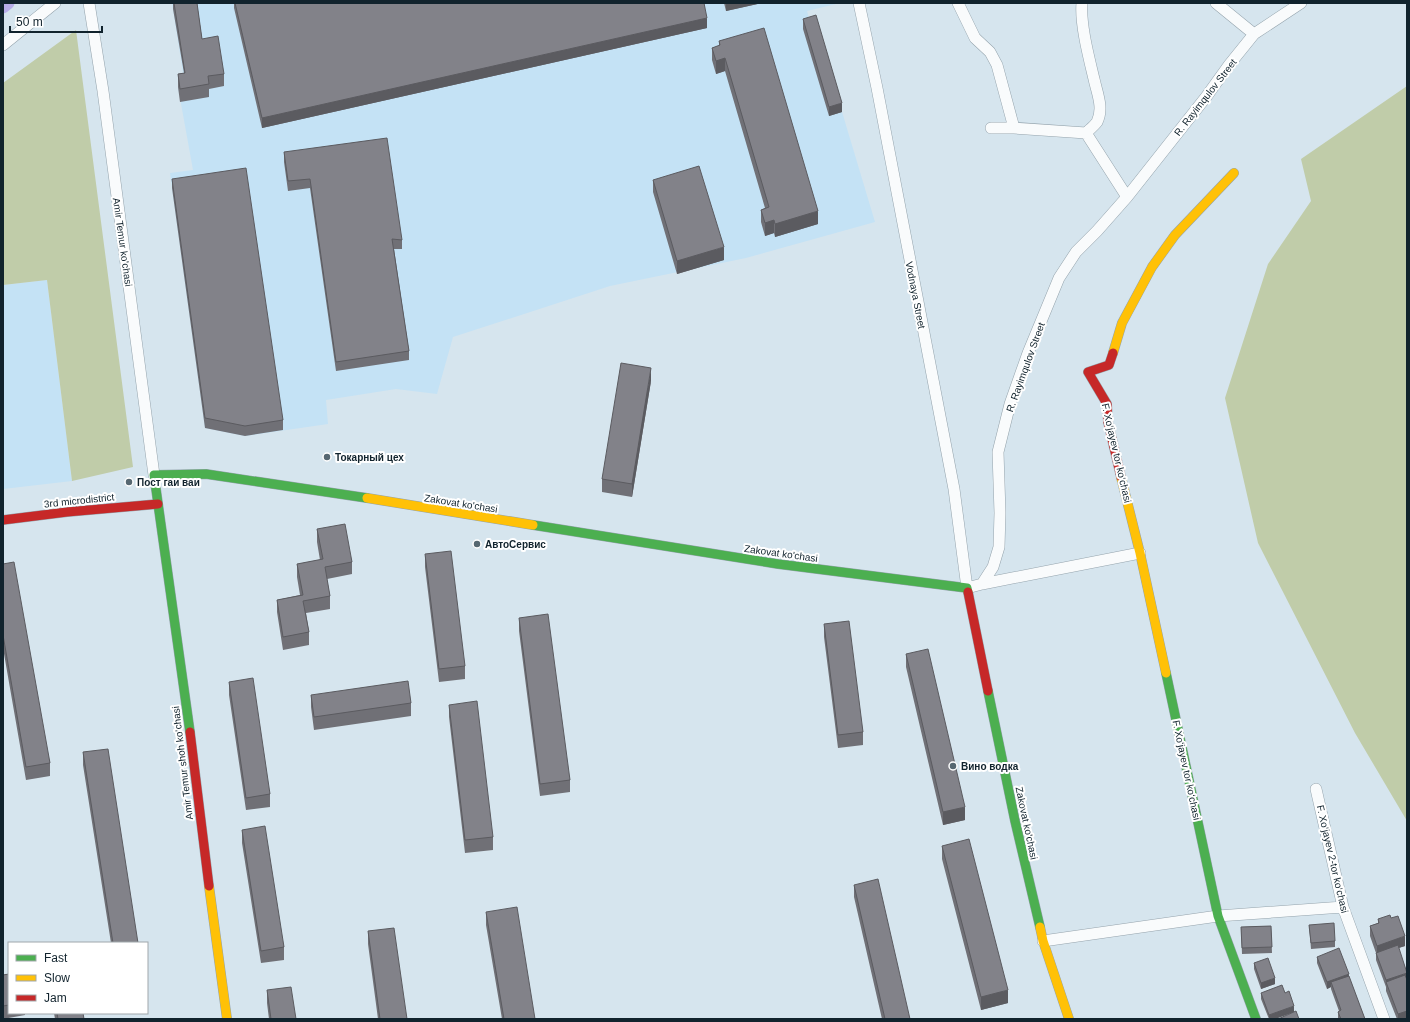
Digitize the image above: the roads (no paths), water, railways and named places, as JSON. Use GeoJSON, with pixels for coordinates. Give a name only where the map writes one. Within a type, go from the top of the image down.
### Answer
{"type":"FeatureCollection","features":[{"type":"Feature","properties":{"kind":"main road","name":"F. Xo‘jayev tor ko‘chasi"},"geometry":{"type":"LineString","coordinates":[[1234,173],[1175,235],[1152,267],[1122,323],[1109,365],[1088,372],[1107,404],[1108,422],[1140,553],[1218,916],[1256,1019]]}},
{"type":"Feature","properties":{"kind":"main road","name":"Zakovat ko'chasi"},"geometry":{"type":"LineString","coordinates":[[154,475],[206,474],[301,487],[778,564],[967,588],[1015,821],[1043,941],[1069,1019]]}},
{"type":"Feature","properties":{"kind":"main road","name":"Amir Temur shoh ko‘chasi"},"geometry":{"type":"LineString","coordinates":[[154,475],[185,695],[227,1019]]}},
{"type":"Feature","properties":{"kind":"main road","name":"3rd microdistrict"},"geometry":{"type":"LineString","coordinates":[[3,520],[67,512],[158,504]]}},
{"type":"Feature","properties":{"kind":"street"},"geometry":{"type":"LineString","coordinates":[[3,45],[55,3]]}},
{"type":"Feature","properties":{"kind":"street","name":"Vodnaya Street"},"geometry":{"type":"LineString","coordinates":[[859,3],[877,88],[954,489],[967,588]]}},
{"type":"Feature","properties":{"kind":"street"},"geometry":{"type":"LineString","coordinates":[[958,3],[975,38],[990,52],[997,65],[1014,128]]}},
{"type":"Feature","properties":{"kind":"street"},"geometry":{"type":"LineString","coordinates":[[1082,3],[1081,12],[1099,98],[1099,114],[1096,123],[1086,134]]}},
{"type":"Feature","properties":{"kind":"street"},"geometry":{"type":"LineString","coordinates":[[1216,3],[1254,34]]}},
{"type":"Feature","properties":{"kind":"street","name":"R. Rayimqulov Street"},"geometry":{"type":"LineString","coordinates":[[982,584],[993,567],[999,547],[1000,513],[998,452],[1010,404],[1028,353],[1060,278],[1076,252],[1127,198],[1254,34],[1301,3]]}},
{"type":"Feature","properties":{"kind":"street","name":"Amir Temur ko'chasi"},"geometry":{"type":"LineString","coordinates":[[90,6],[104,99],[154,475]]}},
{"type":"Feature","properties":{"kind":"street"},"geometry":{"type":"LineString","coordinates":[[991,128],[1014,128],[1086,134]]}},
{"type":"Feature","properties":{"kind":"street"},"geometry":{"type":"LineString","coordinates":[[1086,134],[1127,198]]}},
{"type":"Feature","properties":{"kind":"street"},"geometry":{"type":"LineString","coordinates":[[967,588],[1140,553]]}},
{"type":"Feature","properties":{"kind":"street","name":"F. Xo‘jayev 2-tor ko‘chasi"},"geometry":{"type":"LineString","coordinates":[[1316,789],[1342,907],[1384,1019]]}},
{"type":"Feature","properties":{"kind":"street"},"geometry":{"type":"LineString","coordinates":[[1043,941],[1218,916],[1342,907]]}},
{"type":"Feature","properties":{"kind":"waterway"},"geometry":{"type":"LineString","coordinates":[[3,7],[8,3]]}},
{"type":"Feature","properties":{"kind":"place","name":"Токарный цех"},"geometry":{"type":"Point","coordinates":[327,457]}},
{"type":"Feature","properties":{"kind":"place","name":"Пост гаи ваи"},"geometry":{"type":"Point","coordinates":[129,482]}},
{"type":"Feature","properties":{"kind":"place","name":"АвтоСервис"},"geometry":{"type":"Point","coordinates":[477,544]}},
{"type":"Feature","properties":{"kind":"place","name":"Вино водка"},"geometry":{"type":"Point","coordinates":[953,766]}}]}
